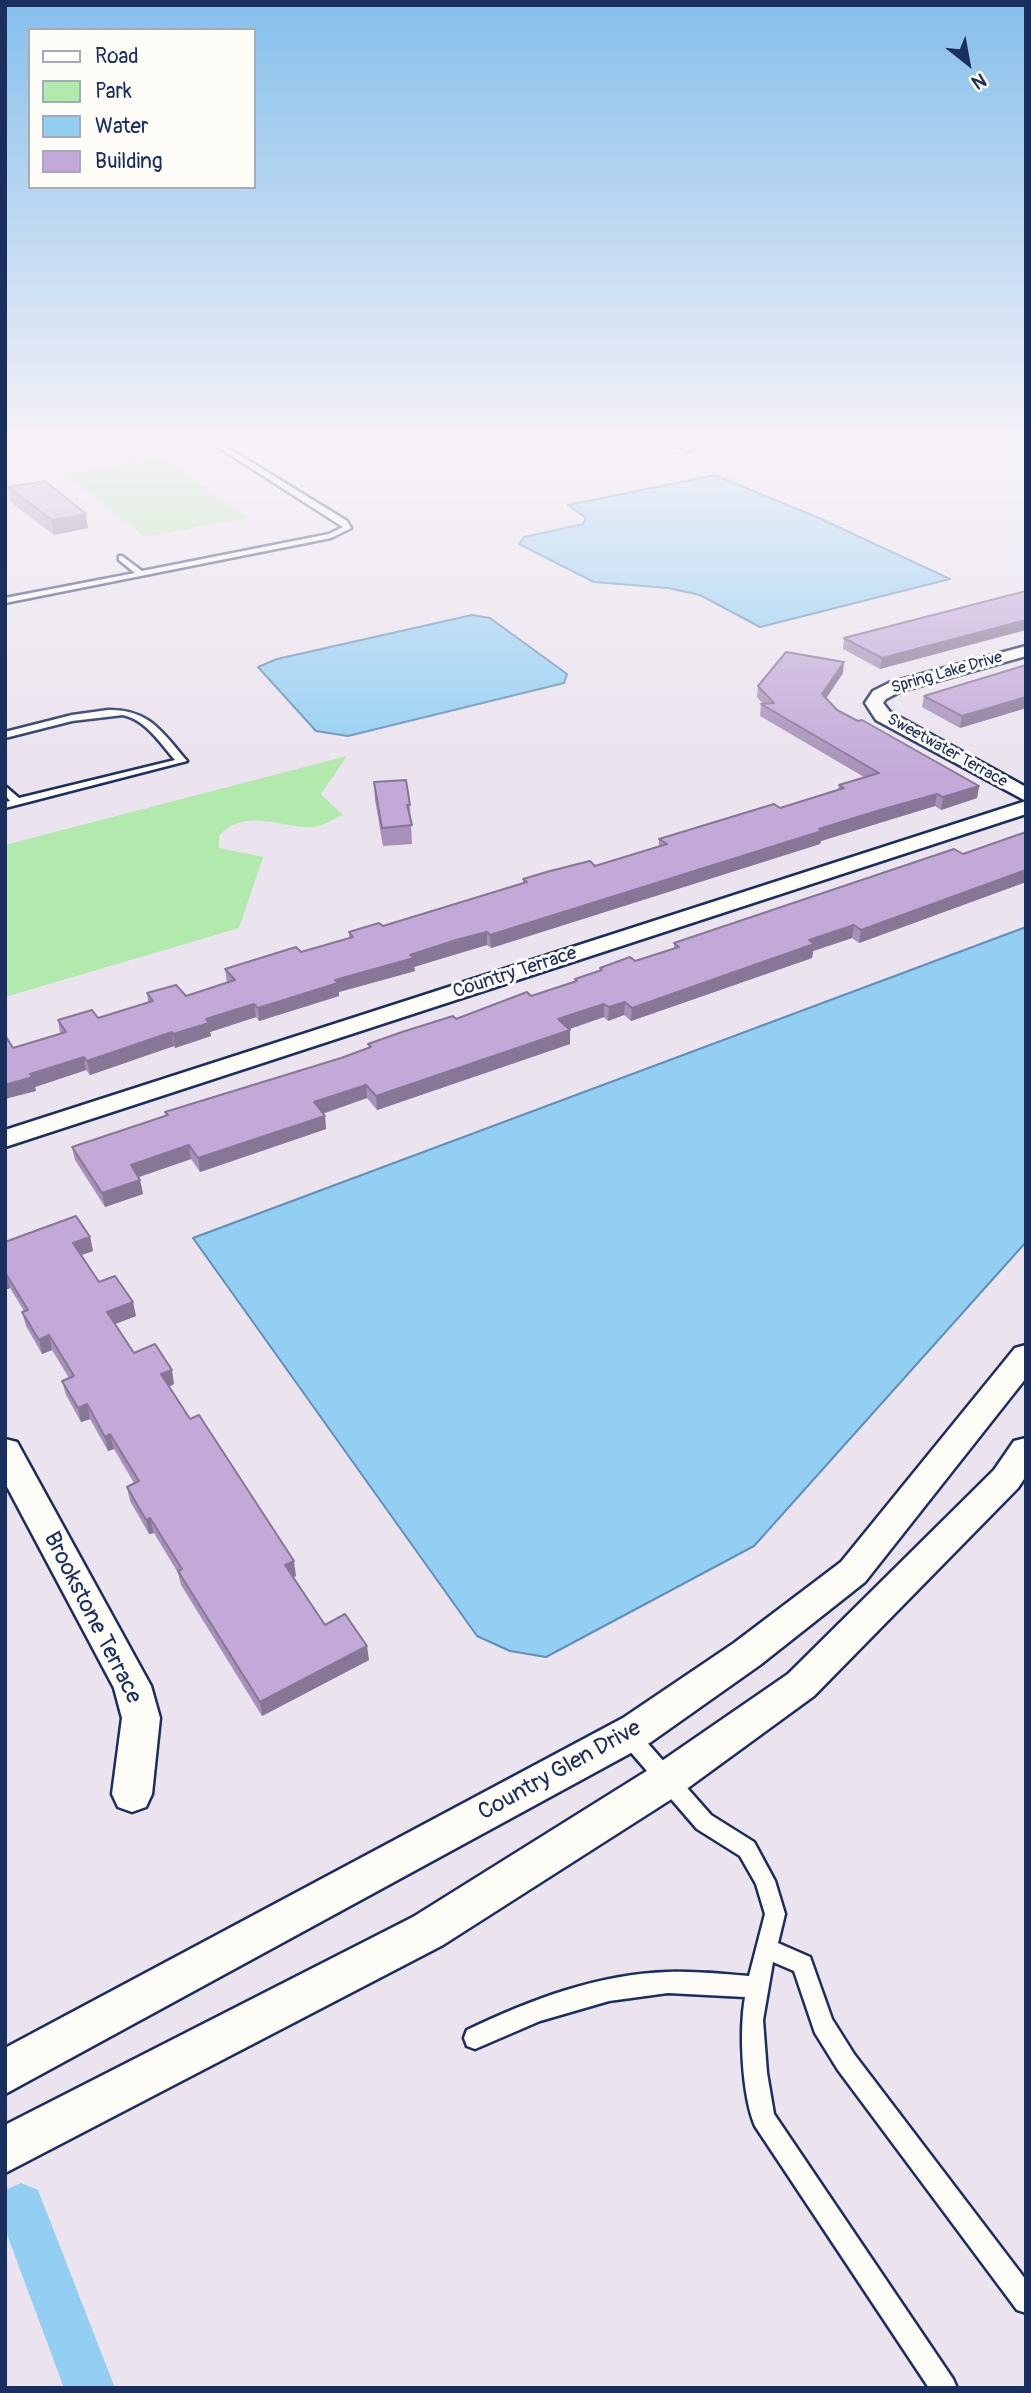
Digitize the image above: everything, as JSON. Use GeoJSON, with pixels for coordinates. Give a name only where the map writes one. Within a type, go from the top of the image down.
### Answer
{"type":"FeatureCollection","features":[{"type":"Feature","properties":{"kind":"street","name":"Spring Lake Drive"},"geometry":{"type":"LineString","coordinates":[[874,703],[878,695],[895,687],[1026,651]]}},
{"type":"Feature","properties":{"kind":"street","name":"Sweetwater Terrace"},"geometry":{"type":"LineString","coordinates":[[874,703],[883,716],[1026,795]]}},
{"type":"Feature","properties":{"kind":"street","name":"Country Terrace"},"geometry":{"type":"LineString","coordinates":[[5,1139],[1026,807]]}},
{"type":"Feature","properties":{"kind":"street","name":"Country Glen Drive"},"geometry":{"type":"LineString","coordinates":[[5,2072],[628,1735],[747,1654],[853,1572],[1026,1356]]}},
{"type":"Feature","properties":{"kind":"street","name":"Brookstone Terrace"},"geometry":{"type":"LineString","coordinates":[[5,1451],[132,1686],[141,1718],[132,1794]]}},
{"type":"Feature","properties":{"kind":"street"},"geometry":{"type":"LineString","coordinates":[[5,2150],[428,1931],[667,1780],[801,1685],[1006,1479],[1026,1451]]}},
{"type":"Feature","properties":{"kind":"lane"},"geometry":{"type":"LineString","coordinates":[[5,601],[253,552]]}},
{"type":"Feature","properties":{"kind":"lane"},"geometry":{"type":"LineString","coordinates":[[122,558],[141,574]]}},
{"type":"Feature","properties":{"kind":"lane"},"geometry":{"type":"LineString","coordinates":[[5,735],[95,714],[127,713],[137,716],[182,761],[5,805]]}},
{"type":"Feature","properties":{"kind":"lane"},"geometry":{"type":"LineString","coordinates":[[5,789],[17,802]]}},
{"type":"Feature","properties":{"kind":"lane"},"geometry":{"type":"LineString","coordinates":[[628,1735],[704,1822],[747,1849],[765,1881],[775,1914],[752,2020],[763,2118],[944,2388]]}},
{"type":"Feature","properties":{"kind":"lane"},"geometry":{"type":"LineString","coordinates":[[766,1948],[802,1964],[824,2025],[846,2062],[1026,2301]]}},
{"type":"Feature","properties":{"kind":"lane"},"geometry":{"type":"LineString","coordinates":[[475,2038],[534,2012],[597,1992],[656,1983],[758,1987]]}},
{"type":"Feature","properties":{"kind":"green space"},"geometry":{"type":"Polygon","coordinates":[[[347,756],[321,794],[343,815],[321,825],[307,827],[242,822],[219,836],[219,848],[263,857],[239,928],[5,997],[5,845],[347,756]]]}},
{"type":"Feature","properties":{"kind":"water"},"geometry":{"type":"Polygon","coordinates":[[[534,552],[891,552],[950,579],[760,627],[700,595],[668,588],[594,582],[534,552]]]}},
{"type":"Feature","properties":{"kind":"water"},"geometry":{"type":"Polygon","coordinates":[[[472,615],[490,618],[567,674],[564,683],[348,736],[316,731],[258,667],[277,659],[472,615]]]}},
{"type":"Feature","properties":{"kind":"water"},"geometry":{"type":"Polygon","coordinates":[[[1026,927],[1026,1242],[754,1546],[546,1657],[510,1651],[477,1636],[193,1238],[1026,927]]]}},
{"type":"Feature","properties":{"kind":"building"},"geometry":{"type":"Polygon","coordinates":[[[1026,591],[1026,620],[882,658],[844,638],[1026,591]]]}},
{"type":"Feature","properties":{"kind":"building"},"geometry":{"type":"Polygon","coordinates":[[[786,652],[844,662],[822,694],[837,710],[858,721],[862,720],[979,786],[943,797],[937,794],[880,810],[819,829],[822,831],[490,935],[487,932],[456,940],[410,955],[414,958],[335,980],[338,983],[258,1008],[254,1004],[206,1019],[209,1023],[173,1034],[172,1032],[87,1061],[84,1057],[5,1085],[5,1035],[13,1048],[66,1032],[58,1020],[92,1010],[98,1018],[153,1001],[147,993],[176,985],[186,996],[235,980],[225,969],[296,947],[301,952],[353,937],[349,932],[379,923],[383,926],[527,882],[523,879],[550,871],[590,861],[595,866],[667,844],[659,839],[774,804],[780,808],[844,788],[839,785],[879,773],[761,704],[774,703],[758,686],[786,652]]]}},
{"type":"Feature","properties":{"kind":"building"},"geometry":{"type":"Polygon","coordinates":[[[1026,665],[1026,697],[962,716],[924,696],[1026,665]]]}},
{"type":"Feature","properties":{"kind":"building"},"geometry":{"type":"Polygon","coordinates":[[[406,780],[410,805],[407,805],[412,825],[382,828],[374,782],[406,780]]]}},
{"type":"Feature","properties":{"kind":"building"},"geometry":{"type":"Polygon","coordinates":[[[1026,832],[1026,870],[861,930],[854,925],[809,940],[814,944],[632,1008],[625,1002],[609,1007],[604,1004],[558,1019],[570,1030],[376,1096],[366,1085],[314,1102],[325,1116],[198,1158],[189,1145],[131,1165],[140,1180],[102,1193],[72,1147],[168,1115],[165,1112],[341,1058],[371,1047],[368,1044],[402,1032],[453,1016],[456,1019],[527,992],[531,996],[577,981],[575,979],[630,957],[635,961],[679,947],[674,943],[954,849],[963,854],[1026,832]]]}},
{"type":"Feature","properties":{"kind":"building"},"geometry":{"type":"Polygon","coordinates":[[[76,1216],[90,1237],[73,1243],[99,1282],[115,1276],[133,1302],[107,1312],[134,1353],[155,1344],[172,1370],[161,1374],[190,1419],[199,1415],[294,1561],[285,1565],[325,1625],[345,1614],[367,1646],[260,1702],[178,1571],[182,1569],[150,1518],[146,1520],[127,1487],[139,1481],[110,1434],[105,1437],[87,1404],[78,1408],[62,1381],[74,1376],[49,1335],[39,1340],[22,1312],[28,1310],[5,1275],[5,1242],[76,1216]]]}},
{"type":"Feature","properties":{"kind":"waterway"},"geometry":{"type":"LineString","coordinates":[[21,2207],[90,2388]]}}]}
